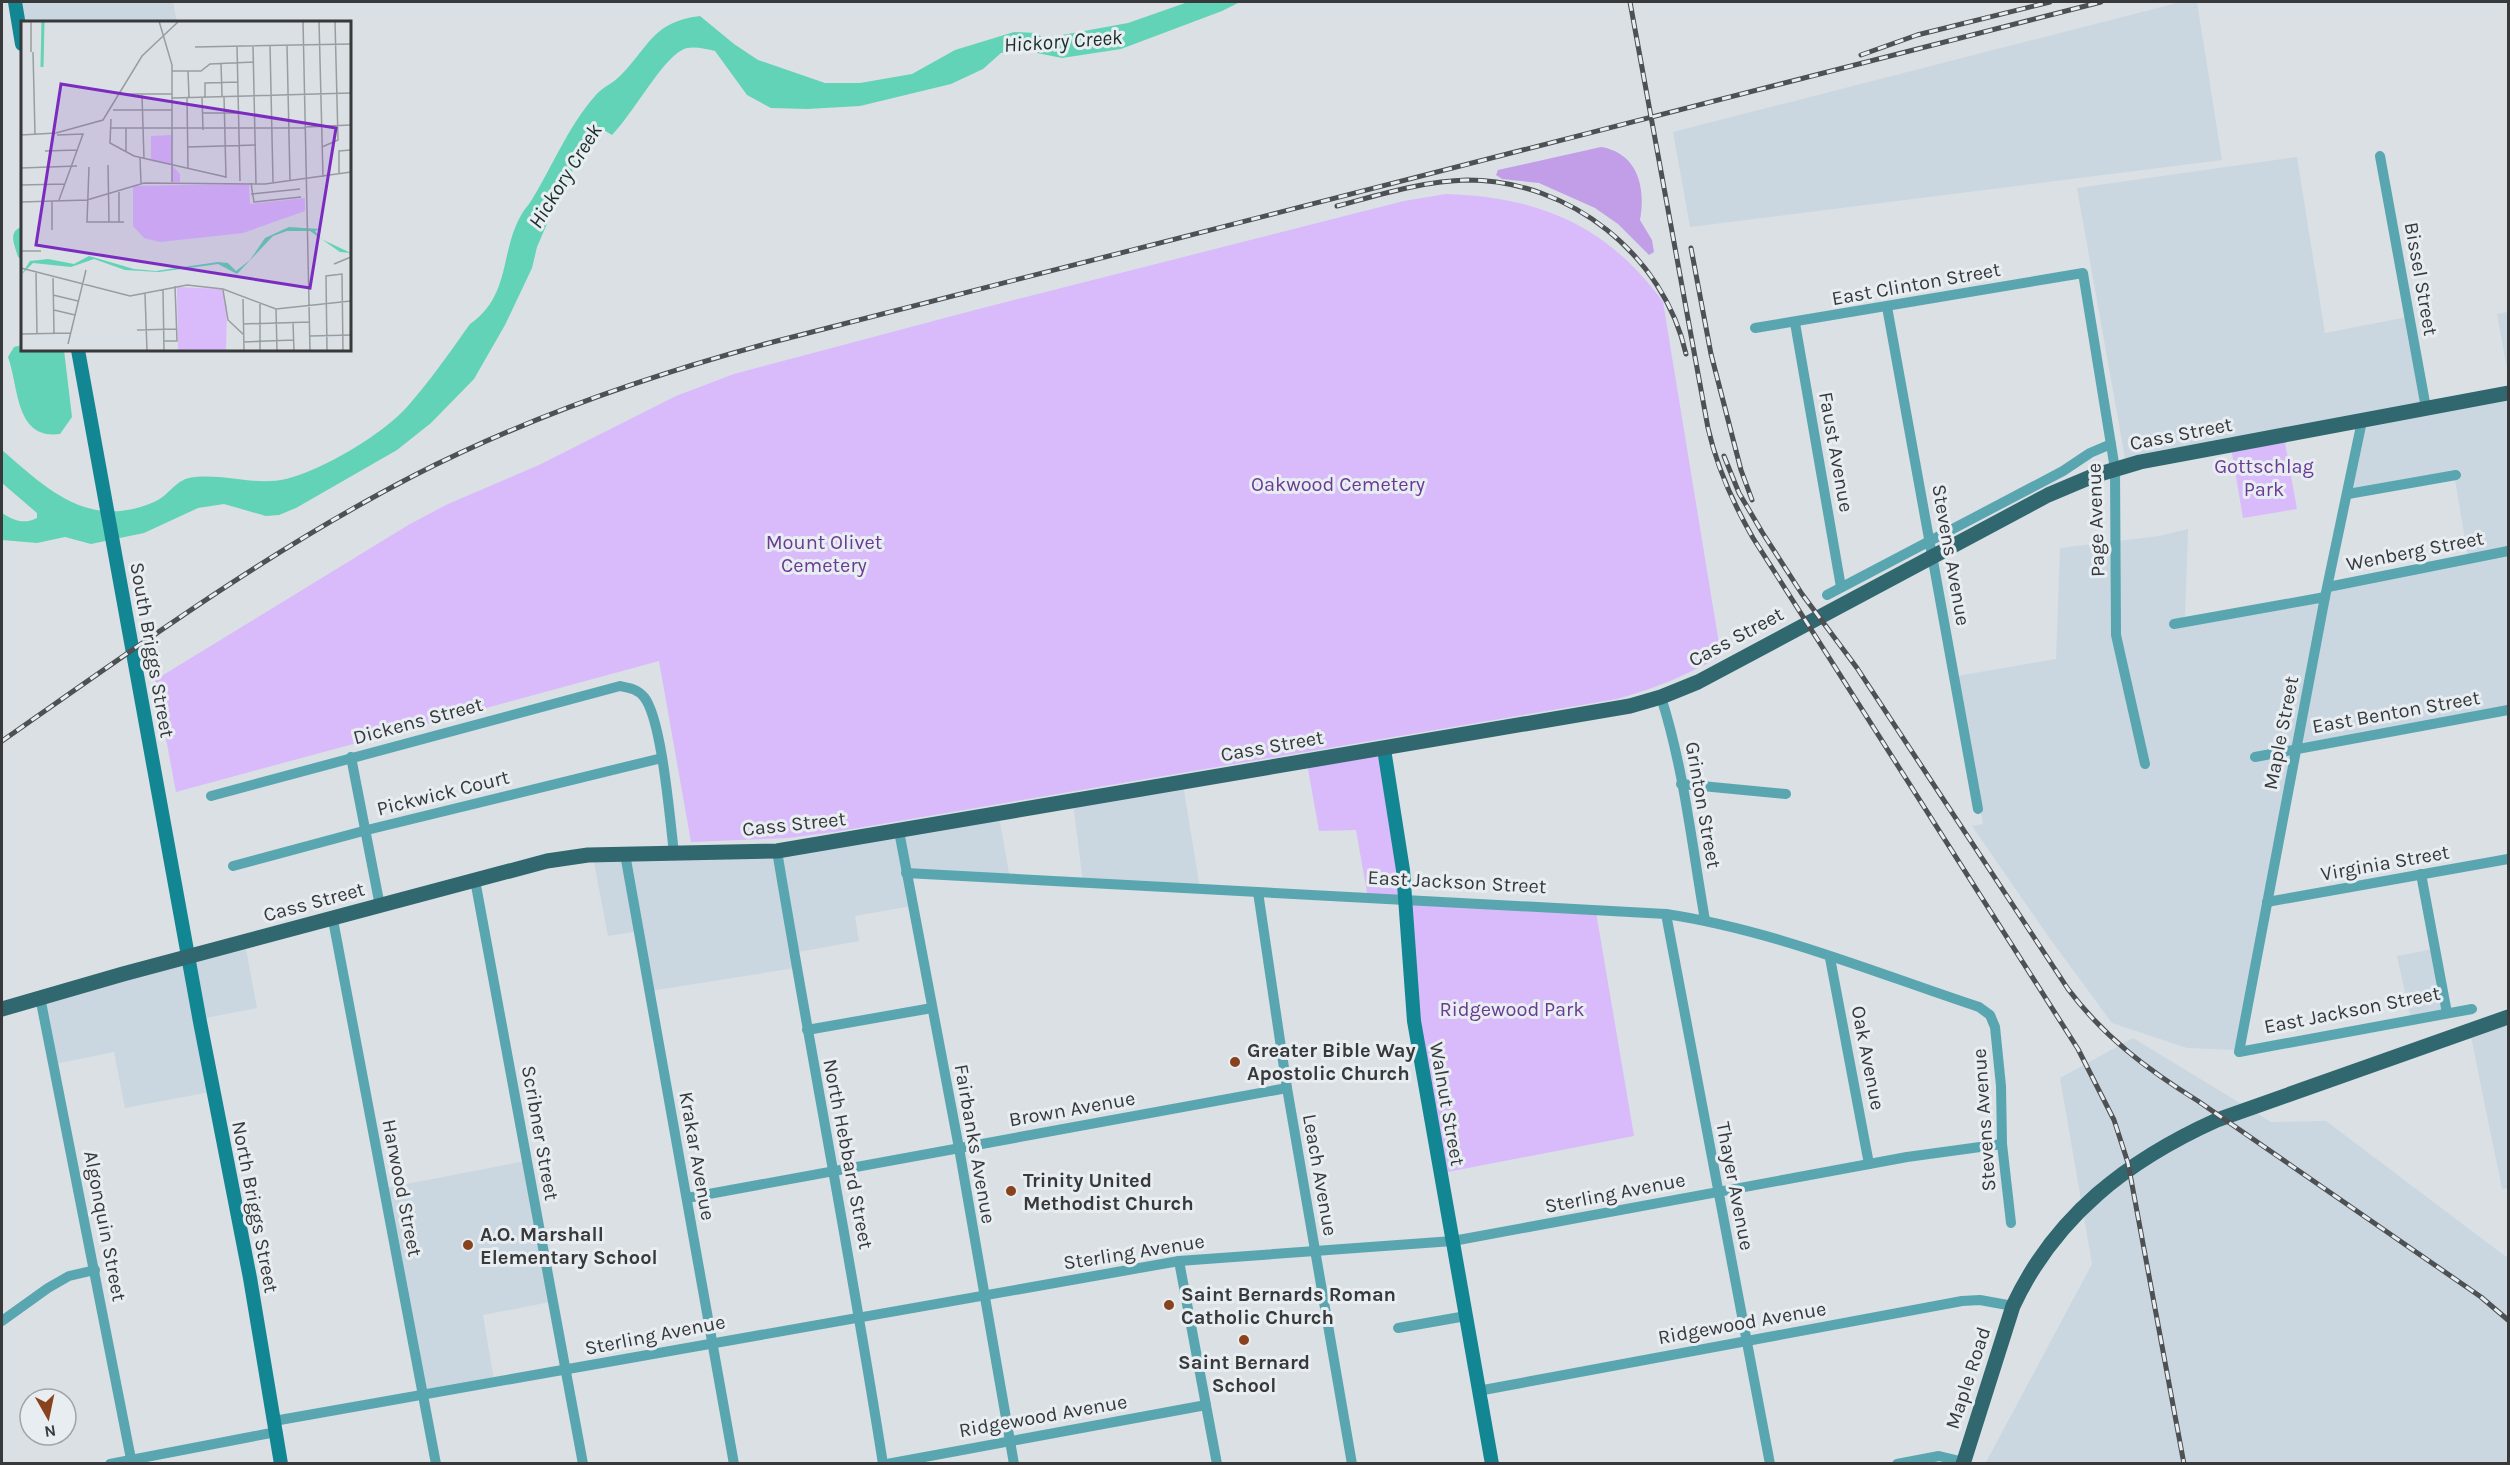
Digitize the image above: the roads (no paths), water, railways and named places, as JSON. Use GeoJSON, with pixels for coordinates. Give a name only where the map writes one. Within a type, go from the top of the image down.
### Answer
{"type":"FeatureCollection","features":[{"type":"Feature","properties":{"kind":"main road","name":"Cass Street"},"geometry":{"type":"LineString","coordinates":[[2,1009],[40,996],[333,920],[547,861],[588,855],[777,851],[1630,706],[1667,695],[2048,495],[2110,470],[2508,393]]}},
{"type":"Feature","properties":{"kind":"main road","name":"Maple Road"},"geometry":{"type":"LineString","coordinates":[[1963,1463],[2013,1306],[2023,1283],[2081,1208],[2143,1158],[2197,1129],[2505,1019]]}},
{"type":"Feature","properties":{"kind":"street"},"geometry":{"type":"LineString","coordinates":[[15,2],[21,38]]}},
{"type":"Feature","properties":{"kind":"street","name":"Bissel Street"},"geometry":{"type":"LineString","coordinates":[[2380,156],[2426,408]]}},
{"type":"Feature","properties":{"kind":"street","name":"East Clinton Street"},"geometry":{"type":"LineString","coordinates":[[1755,328],[1887,308],[2083,273]]}},
{"type":"Feature","properties":{"kind":"street","name":"Page Avenue"},"geometry":{"type":"LineString","coordinates":[[2083,273],[2110,444],[2116,635],[2145,764]]}},
{"type":"Feature","properties":{"kind":"street","name":"Stevens Avenue"},"geometry":{"type":"LineString","coordinates":[[1887,308],[1978,809]]}},
{"type":"Feature","properties":{"kind":"street","name":"Faust Avenue"},"geometry":{"type":"LineString","coordinates":[[1796,322],[1841,587]]}},
{"type":"Feature","properties":{"kind":"street","name":"South Briggs Street"},"geometry":{"type":"LineString","coordinates":[[78,351],[189,958]]}},
{"type":"Feature","properties":{"kind":"street","name":"Maple Street"},"geometry":{"type":"LineString","coordinates":[[2239,1052],[2326,592],[2362,421]]}},
{"type":"Feature","properties":{"kind":"street"},"geometry":{"type":"LineString","coordinates":[[1827,595],[2110,444]]}},
{"type":"Feature","properties":{"kind":"street"},"geometry":{"type":"LineString","coordinates":[[2348,494],[2456,475]]}},
{"type":"Feature","properties":{"kind":"street","name":"Wenberg Street"},"geometry":{"type":"LineString","coordinates":[[2174,624],[2508,551]]}},
{"type":"Feature","properties":{"kind":"street","name":"Dickens Street"},"geometry":{"type":"LineString","coordinates":[[211,796],[620,686],[635,689],[645,699],[653,715],[662,758]]}},
{"type":"Feature","properties":{"kind":"street","name":"Grinton Street"},"geometry":{"type":"LineString","coordinates":[[1667,695],[1669,724],[1682,784],[1705,920]]}},
{"type":"Feature","properties":{"kind":"street","name":"East Benton Street"},"geometry":{"type":"LineString","coordinates":[[2255,757],[2508,710]]}},
{"type":"Feature","properties":{"kind":"street","name":"Walnut Street"},"geometry":{"type":"LineString","coordinates":[[1384,749],[1403,870],[1414,1021],[1492,1464]]}},
{"type":"Feature","properties":{"kind":"street"},"geometry":{"type":"LineString","coordinates":[[351,757],[380,906]]}},
{"type":"Feature","properties":{"kind":"street"},"geometry":{"type":"LineString","coordinates":[[662,758],[674,853]]}},
{"type":"Feature","properties":{"kind":"street","name":"Pickwick Court"},"geometry":{"type":"LineString","coordinates":[[233,866],[367,830],[662,758]]}},
{"type":"Feature","properties":{"kind":"street"},"geometry":{"type":"LineString","coordinates":[[1682,784],[1786,794]]}},
{"type":"Feature","properties":{"kind":"street","name":"Fairbanks Avenue"},"geometry":{"type":"LineString","coordinates":[[899,831],[959,1148],[1014,1464]]}},
{"type":"Feature","properties":{"kind":"street","name":"North Hebbard Street"},"geometry":{"type":"LineString","coordinates":[[777,851],[885,1464]]}},
{"type":"Feature","properties":{"kind":"street","name":"Krakar Avenue"},"geometry":{"type":"LineString","coordinates":[[626,854],[734,1464]]}},
{"type":"Feature","properties":{"kind":"street","name":"Virginia Street"},"geometry":{"type":"LineString","coordinates":[[2267,902],[2508,860]]}},
{"type":"Feature","properties":{"kind":"street","name":"East Jackson Street"},"geometry":{"type":"LineString","coordinates":[[906,873],[1666,914],[1705,920],[1753,932],[1979,1007],[1990,1015]]}},
{"type":"Feature","properties":{"kind":"street"},"geometry":{"type":"LineString","coordinates":[[2421,874],[2447,1013]]}},
{"type":"Feature","properties":{"kind":"street","name":"Scribner Street"},"geometry":{"type":"LineString","coordinates":[[475,880],[583,1464]]}},
{"type":"Feature","properties":{"kind":"street","name":"Leach Avenue"},"geometry":{"type":"LineString","coordinates":[[1258,892],[1287,1088],[1352,1464]]}},
{"type":"Feature","properties":{"kind":"street","name":"Thayer Avenue"},"geometry":{"type":"LineString","coordinates":[[1666,914],[1770,1464]]}},
{"type":"Feature","properties":{"kind":"street","name":"Harwood Street"},"geometry":{"type":"LineString","coordinates":[[333,920],[436,1464]]}},
{"type":"Feature","properties":{"kind":"street","name":"North Briggs Street"},"geometry":{"type":"LineString","coordinates":[[189,958],[250,1278],[281,1464]]}},
{"type":"Feature","properties":{"kind":"street","name":"Oak Avenue"},"geometry":{"type":"LineString","coordinates":[[1830,958],[1869,1164]]}},
{"type":"Feature","properties":{"kind":"street","name":"Algonquin Street"},"geometry":{"type":"LineString","coordinates":[[40,996],[132,1462]]}},
{"type":"Feature","properties":{"kind":"street"},"geometry":{"type":"LineString","coordinates":[[807,1030],[932,1008]]}},
{"type":"Feature","properties":{"kind":"street","name":"East Jackson Street"},"geometry":{"type":"LineString","coordinates":[[2239,1052],[2472,1009]]}},
{"type":"Feature","properties":{"kind":"street","name":"Stevens Avenue"},"geometry":{"type":"LineString","coordinates":[[1990,1015],[1995,1027],[2000,1074],[2002,1144],[2011,1223]]}},
{"type":"Feature","properties":{"kind":"street","name":"Brown Avenue"},"geometry":{"type":"LineString","coordinates":[[687,1198],[1287,1088]]}},
{"type":"Feature","properties":{"kind":"street","name":"Sterling Avenue"},"geometry":{"type":"LineString","coordinates":[[110,1464],[132,1462],[275,1426],[422,1395],[1179,1261],[1314,1249],[1452,1241],[1869,1164],[1962,1148],[2002,1144]]}},
{"type":"Feature","properties":{"kind":"street"},"geometry":{"type":"LineString","coordinates":[[1179,1261],[1217,1464]]}},
{"type":"Feature","properties":{"kind":"street"},"geometry":{"type":"LineString","coordinates":[[2,1321],[69,1276],[95,1270]]}},
{"type":"Feature","properties":{"kind":"street","name":"Ridgewood Avenue"},"geometry":{"type":"LineString","coordinates":[[1478,1391],[1962,1301],[1980,1300],[2013,1306]]}},
{"type":"Feature","properties":{"kind":"street"},"geometry":{"type":"LineString","coordinates":[[1398,1328],[1466,1316]]}},
{"type":"Feature","properties":{"kind":"street","name":"Ridgewood Avenue"},"geometry":{"type":"LineString","coordinates":[[885,1464],[1206,1405]]}},
{"type":"Feature","properties":{"kind":"street"},"geometry":{"type":"LineString","coordinates":[[1897,1464],[1939,1456],[1963,1463]]}},
{"type":"Feature","properties":{"kind":"water","name":"Hickory Creek"},"geometry":{"type":"Polygon","coordinates":[[[1188,2],[1240,2],[1121,49],[1062,58],[1022,50],[1001,53],[983,69],[951,84],[860,106],[807,109],[771,108],[747,95],[715,51],[703,48],[682,50],[665,65],[612,135],[602,129],[576,164],[561,191],[537,247],[532,268],[505,325],[474,379],[431,423],[397,450],[296,508],[279,515],[266,516],[224,504],[198,508],[144,533],[91,544],[65,537],[37,543],[2,540],[2,513],[14,520],[23,521],[37,518],[37,513],[2,483],[2,450],[36,479],[71,502],[109,511],[131,509],[154,502],[188,478],[218,477],[252,481],[286,479],[334,460],[383,429],[407,407],[470,324],[493,300],[516,227],[585,108],[597,93],[620,76],[653,37],[671,24],[700,16],[758,60],[825,83],[860,83],[912,74],[955,50],[1014,32],[1036,33],[1042,37],[1051,37],[1128,23],[1188,2]]]}},
{"type":"Feature","properties":{"kind":"water"},"geometry":{"type":"Polygon","coordinates":[[[21,227],[21,259],[18,257],[13,239],[17,229],[21,227]]]}},
{"type":"Feature","properties":{"kind":"water"},"geometry":{"type":"Polygon","coordinates":[[[21,345],[21,351],[64,351],[72,417],[60,434],[45,434],[34,429],[21,409],[8,357],[14,347],[21,345]]]}},
{"type":"Feature","properties":{"kind":"railway"},"geometry":{"type":"LineString","coordinates":[[1630,2],[1708,428],[1721,471],[1753,538],[2078,1049],[2114,1120],[2128,1163],[2184,1464]]}},
{"type":"Feature","properties":{"kind":"railway"},"geometry":{"type":"LineString","coordinates":[[1861,55],[1917,35],[2050,2]]}},
{"type":"Feature","properties":{"kind":"railway"},"geometry":{"type":"LineString","coordinates":[[2,741],[254,568],[359,505],[499,435],[633,384],[769,343],[2101,2]]}},
{"type":"Feature","properties":{"kind":"railway"},"geometry":{"type":"LineString","coordinates":[[1337,206],[1401,189],[1451,181],[1505,183],[1542,193],[1576,209],[1607,230],[1634,255],[1657,285],[1674,318],[1686,354]]}},
{"type":"Feature","properties":{"kind":"railway"},"geometry":{"type":"LineString","coordinates":[[1691,248],[1711,354],[1741,470],[1752,500]]}},
{"type":"Feature","properties":{"kind":"railway"},"geometry":{"type":"LineString","coordinates":[[1724,456],[1739,493],[1802,594],[1857,668],[2068,989],[2096,1022],[2144,1065],[2481,1297],[2508,1320]]}},
{"type":"Feature","properties":{"kind":"place","name":"Greater Bible Way Apostolic Church"},"geometry":{"type":"Point","coordinates":[1235,1062]}},
{"type":"Feature","properties":{"kind":"place","name":"Trinity United Methodist Church"},"geometry":{"type":"Point","coordinates":[1011,1191]}},
{"type":"Feature","properties":{"kind":"place","name":"A.O. Marshall Elementary School"},"geometry":{"type":"Point","coordinates":[468,1245]}},
{"type":"Feature","properties":{"kind":"place","name":"Saint Bernards Roman Catholic Church"},"geometry":{"type":"Point","coordinates":[1169,1305]}},
{"type":"Feature","properties":{"kind":"place","name":"Saint Bernard School"},"geometry":{"type":"Point","coordinates":[1244,1340]}},
{"type":"Feature","properties":{"kind":"park label","name":"Gottschlag Park"},"geometry":{"type":"Point","coordinates":[2264,478]}},
{"type":"Feature","properties":{"kind":"park label","name":"Oakwood Cemetery"},"geometry":{"type":"Point","coordinates":[1338,484]}},
{"type":"Feature","properties":{"kind":"park label","name":"Mount Olivet Cemetery"},"geometry":{"type":"Point","coordinates":[824,554]}},
{"type":"Feature","properties":{"kind":"park label","name":"Ridgewood Park"},"geometry":{"type":"Point","coordinates":[1512,1009]}}]}
